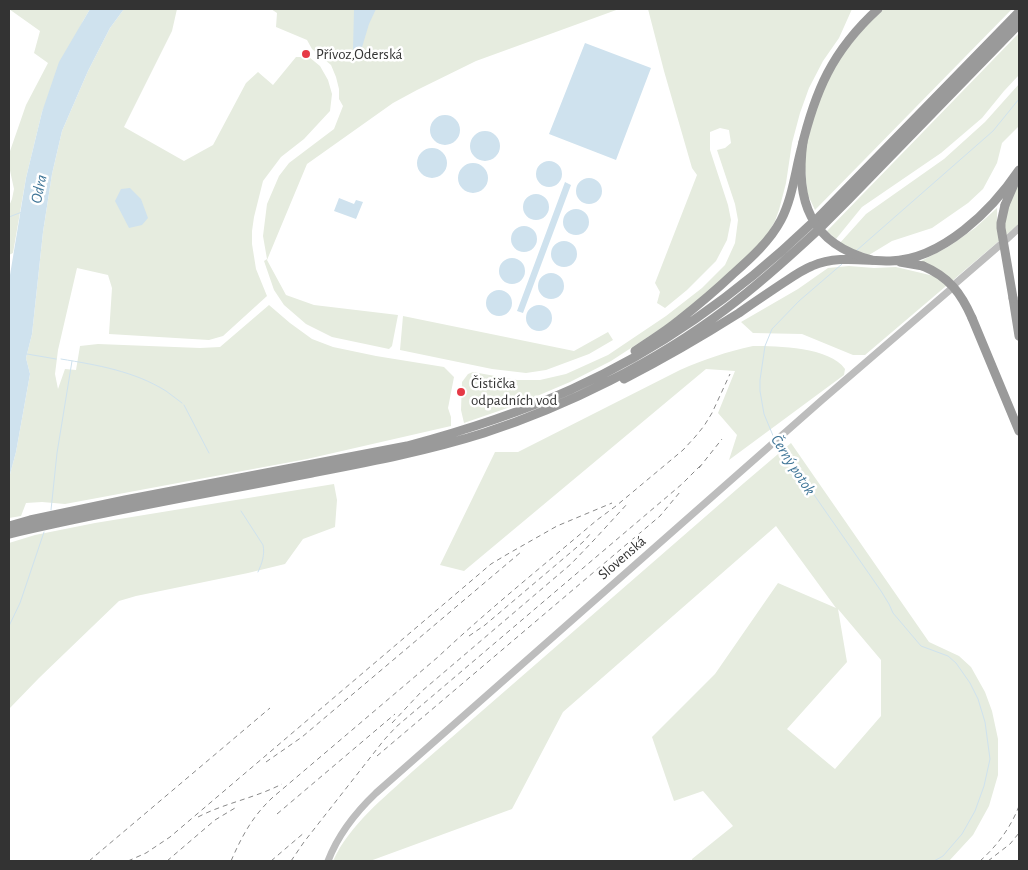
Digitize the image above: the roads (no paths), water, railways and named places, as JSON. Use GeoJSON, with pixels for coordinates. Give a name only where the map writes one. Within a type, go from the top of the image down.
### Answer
{"type":"FeatureCollection","features":[{"type":"Feature","properties":{"kind":"highway"},"geometry":{"type":"LineString","coordinates":[[533,406],[622,360],[678,322],[744,264],[771,236],[786,208],[819,88],[849,40],[878,9]]}},
{"type":"Feature","properties":{"kind":"highway"},"geometry":{"type":"LineString","coordinates":[[510,424],[608,382],[666,348],[726,309],[787,258],[1019,12]]}},
{"type":"Feature","properties":{"kind":"highway"},"geometry":{"type":"LineString","coordinates":[[481,429],[505,416],[533,406],[600,376],[656,345],[719,303],[848,200],[1019,24]]}},
{"type":"Feature","properties":{"kind":"highway"},"geometry":{"type":"LineString","coordinates":[[803,142],[800,171],[802,192],[809,213],[828,238],[838,246],[860,257],[872,260]]}},
{"type":"Feature","properties":{"kind":"highway"},"geometry":{"type":"LineString","coordinates":[[1019,171],[1005,205],[1001,223],[1019,336]]}},
{"type":"Feature","properties":{"kind":"highway"},"geometry":{"type":"LineString","coordinates":[[9,534],[126,505],[374,452],[450,439],[481,429],[525,422],[551,413],[598,392],[665,358],[810,266],[842,259],[893,260],[913,257],[932,250],[950,240],[984,213],[1019,171]]}},
{"type":"Feature","properties":{"kind":"highway"},"geometry":{"type":"LineString","coordinates":[[893,260],[923,266],[940,275],[954,287],[972,318],[1019,431]]}},
{"type":"Feature","properties":{"kind":"highway"},"geometry":{"type":"LineString","coordinates":[[9,526],[38,518],[126,505]]}},
{"type":"Feature","properties":{"kind":"street"},"geometry":{"type":"LineString","coordinates":[[1006,240],[1019,228]]}},
{"type":"Feature","properties":{"kind":"street","name":"Slovenská"},"geometry":{"type":"LineString","coordinates":[[328,861],[348,823],[376,793],[1000,245]]}},
{"type":"Feature","properties":{"kind":"water","name":"Odra"},"geometry":{"type":"Polygon","coordinates":[[[90,9],[124,9],[110,28],[88,71],[62,131],[52,174],[43,232],[32,334],[26,358],[30,374],[16,452],[9,478],[9,281],[26,178],[42,112],[59,62],[90,9]]]}},
{"type":"Feature","properties":{"kind":"water"},"geometry":{"type":"Polygon","coordinates":[[[354,9],[376,9],[369,24],[360,54],[356,56],[353,49],[354,9]]]}},
{"type":"Feature","properties":{"kind":"water"},"geometry":{"type":"Polygon","coordinates":[[[585,43],[651,68],[616,160],[549,134],[585,43]]]}},
{"type":"Feature","properties":{"kind":"water"},"geometry":{"type":"Polygon","coordinates":[[[445,115],[451,116],[459,124],[459,136],[451,144],[445,145],[439,144],[431,136],[430,130],[431,124],[439,116],[445,115]]]}},
{"type":"Feature","properties":{"kind":"water"},"geometry":{"type":"Polygon","coordinates":[[[485,131],[491,132],[499,140],[499,152],[491,160],[485,161],[479,160],[471,152],[470,146],[471,140],[479,132],[485,131]]]}},
{"type":"Feature","properties":{"kind":"water"},"geometry":{"type":"Polygon","coordinates":[[[432,148],[442,153],[447,163],[442,173],[432,178],[422,173],[417,163],[422,153],[432,148]]]}},
{"type":"Feature","properties":{"kind":"water"},"geometry":{"type":"Polygon","coordinates":[[[549,161],[558,165],[562,174],[558,183],[549,187],[540,183],[536,174],[540,165],[549,161]]]}},
{"type":"Feature","properties":{"kind":"water"},"geometry":{"type":"Polygon","coordinates":[[[473,163],[479,164],[487,172],[487,184],[479,192],[473,193],[467,192],[459,184],[458,178],[459,172],[467,164],[473,163]]]}},
{"type":"Feature","properties":{"kind":"water"},"geometry":{"type":"Polygon","coordinates":[[[589,178],[598,182],[602,191],[598,200],[589,204],[580,200],[576,191],[580,182],[589,178]]]}},
{"type":"Feature","properties":{"kind":"water"},"geometry":{"type":"Polygon","coordinates":[[[565,182],[571,185],[523,313],[517,311],[565,182]]]}},
{"type":"Feature","properties":{"kind":"water"},"geometry":{"type":"Polygon","coordinates":[[[130,188],[141,199],[148,218],[142,225],[129,228],[115,201],[121,189],[130,188]]]}},
{"type":"Feature","properties":{"kind":"water"},"geometry":{"type":"Polygon","coordinates":[[[536,194],[545,198],[549,207],[545,216],[536,220],[527,216],[523,207],[527,198],[536,194]]]}},
{"type":"Feature","properties":{"kind":"water"},"geometry":{"type":"Polygon","coordinates":[[[339,198],[354,204],[356,200],[363,202],[356,219],[334,211],[339,198]]]}},
{"type":"Feature","properties":{"kind":"water"},"geometry":{"type":"Polygon","coordinates":[[[576,209],[585,213],[589,222],[585,231],[576,235],[567,231],[563,222],[567,213],[576,209]]]}},
{"type":"Feature","properties":{"kind":"water"},"geometry":{"type":"Polygon","coordinates":[[[524,226],[533,230],[537,239],[533,248],[524,252],[515,248],[511,239],[515,230],[524,226]]]}},
{"type":"Feature","properties":{"kind":"water"},"geometry":{"type":"Polygon","coordinates":[[[564,241],[573,245],[577,254],[573,263],[564,267],[555,263],[551,254],[555,245],[564,241]]]}},
{"type":"Feature","properties":{"kind":"water"},"geometry":{"type":"Polygon","coordinates":[[[512,258],[521,262],[525,271],[521,280],[512,284],[503,280],[499,271],[503,262],[512,258]]]}},
{"type":"Feature","properties":{"kind":"water"},"geometry":{"type":"Polygon","coordinates":[[[551,273],[560,277],[564,286],[560,295],[551,299],[542,295],[538,286],[542,277],[551,273]]]}},
{"type":"Feature","properties":{"kind":"water"},"geometry":{"type":"Polygon","coordinates":[[[499,290],[508,294],[512,303],[508,312],[499,316],[490,312],[486,303],[490,294],[499,290]]]}},
{"type":"Feature","properties":{"kind":"water"},"geometry":{"type":"Polygon","coordinates":[[[539,305],[548,309],[552,318],[548,327],[539,331],[530,327],[526,318],[530,309],[539,305]]]}},
{"type":"Feature","properties":{"kind":"waterway","name":"Černý potok"},"geometry":{"type":"LineString","coordinates":[[856,251],[993,131],[1019,99]]}},
{"type":"Feature","properties":{"kind":"waterway"},"geometry":{"type":"LineString","coordinates":[[9,217],[22,212]]}},
{"type":"Feature","properties":{"kind":"waterway","name":"Černý potok"},"geometry":{"type":"LineString","coordinates":[[774,438],[764,414],[760,391],[765,346],[772,329],[799,301],[842,264]]}},
{"type":"Feature","properties":{"kind":"waterway"},"geometry":{"type":"LineString","coordinates":[[27,354],[56,359]]}},
{"type":"Feature","properties":{"kind":"waterway"},"geometry":{"type":"LineString","coordinates":[[61,359],[102,366],[141,378],[166,391],[182,403]]}},
{"type":"Feature","properties":{"kind":"waterway"},"geometry":{"type":"LineString","coordinates":[[51,510],[57,453],[72,361]]}},
{"type":"Feature","properties":{"kind":"waterway"},"geometry":{"type":"LineString","coordinates":[[184,405],[209,453]]}},
{"type":"Feature","properties":{"kind":"waterway","name":"Černý potok"},"geometry":{"type":"LineString","coordinates":[[778,443],[881,591],[893,613],[921,646],[948,656],[956,663],[970,683],[978,699],[985,722],[990,759],[984,786],[975,811],[962,834],[943,856],[934,861]]}},
{"type":"Feature","properties":{"kind":"waterway"},"geometry":{"type":"LineString","coordinates":[[241,511],[263,545],[263,559],[258,572]]}},
{"type":"Feature","properties":{"kind":"waterway"},"geometry":{"type":"LineString","coordinates":[[9,626],[20,603],[44,532]]}},
{"type":"Feature","properties":{"kind":"railway"},"geometry":{"type":"LineString","coordinates":[[231,861],[248,827],[272,798],[517,587],[683,450],[704,426],[730,374]]}},
{"type":"Feature","properties":{"kind":"railway"},"geometry":{"type":"LineString","coordinates":[[699,468],[722,439]]}},
{"type":"Feature","properties":{"kind":"railway"},"geometry":{"type":"LineString","coordinates":[[291,861],[396,727],[682,484],[703,463]]}},
{"type":"Feature","properties":{"kind":"railway"},"geometry":{"type":"LineString","coordinates":[[377,756],[660,516],[680,492]]}},
{"type":"Feature","properties":{"kind":"railway"},"geometry":{"type":"LineString","coordinates":[[128,861],[146,853],[170,837],[491,564],[557,526],[612,503]]}},
{"type":"Feature","properties":{"kind":"railway"},"geometry":{"type":"LineString","coordinates":[[392,723],[422,691],[571,564],[628,503]]}},
{"type":"Feature","properties":{"kind":"railway"},"geometry":{"type":"LineString","coordinates":[[469,636],[485,625],[583,542],[591,533]]}},
{"type":"Feature","properties":{"kind":"railway"},"geometry":{"type":"LineString","coordinates":[[266,762],[302,737],[521,552]]}},
{"type":"Feature","properties":{"kind":"railway"},"geometry":{"type":"LineString","coordinates":[[89,861],[270,708]]}},
{"type":"Feature","properties":{"kind":"railway"},"geometry":{"type":"LineString","coordinates":[[277,814],[395,714]]}},
{"type":"Feature","properties":{"kind":"railway"},"geometry":{"type":"LineString","coordinates":[[198,817],[282,784]]}},
{"type":"Feature","properties":{"kind":"railway"},"geometry":{"type":"LineString","coordinates":[[980,861],[1003,836],[1019,806]]}},
{"type":"Feature","properties":{"kind":"railway"},"geometry":{"type":"LineString","coordinates":[[167,861],[215,820],[235,808]]}},
{"type":"Feature","properties":{"kind":"railway"},"geometry":{"type":"LineString","coordinates":[[271,861],[305,832]]}},
{"type":"Feature","properties":{"kind":"railway"},"geometry":{"type":"LineString","coordinates":[[988,861],[1010,844],[1019,833]]}},
{"type":"Feature","properties":{"kind":"place","name":"Přívoz,Oderská"},"geometry":{"type":"Point","coordinates":[306,54]}},
{"type":"Feature","properties":{"kind":"place","name":"Čistička odpadních vod"},"geometry":{"type":"Point","coordinates":[461,392]}}]}
